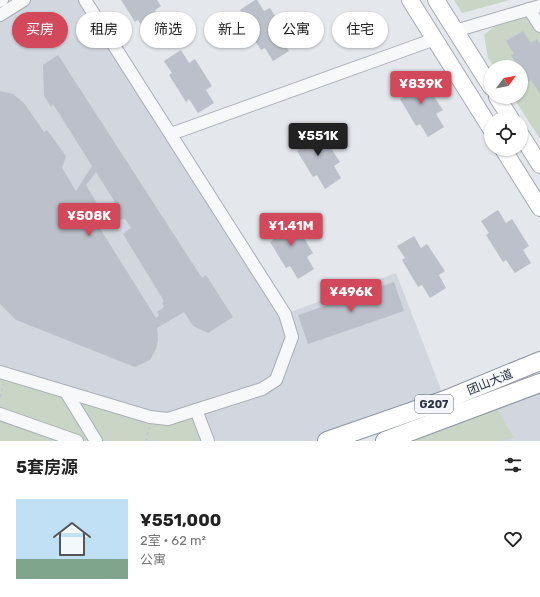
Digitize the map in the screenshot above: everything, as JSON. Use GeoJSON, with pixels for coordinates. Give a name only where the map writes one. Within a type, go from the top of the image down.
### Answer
{"type":"FeatureCollection","features":[{"type":"Feature","properties":{"kind":"highway","name":"团山大道"},"geometry":{"type":"LineString","coordinates":[[327,441],[445,400],[540,361]]}},
{"type":"Feature","properties":{"kind":"highway","name":"团山大道"},"geometry":{"type":"LineString","coordinates":[[386,441],[540,383]]}},
{"type":"Feature","properties":{"kind":"main road"},"geometry":{"type":"LineString","coordinates":[[410,0],[484,118]]}},
{"type":"Feature","properties":{"kind":"main road"},"geometry":{"type":"LineString","coordinates":[[436,0],[484,76]]}},
{"type":"Feature","properties":{"kind":"main road"},"geometry":{"type":"LineString","coordinates":[[528,146],[540,165]]}},
{"type":"Feature","properties":{"kind":"main road"},"geometry":{"type":"LineString","coordinates":[[507,156],[540,208]]}},
{"type":"Feature","properties":{"kind":"street"},"geometry":{"type":"LineString","coordinates":[[0,15],[24,0]]}},
{"type":"Feature","properties":{"kind":"street"},"geometry":{"type":"LineString","coordinates":[[3,373],[150,417],[168,419],[262,389],[276,380],[292,337],[285,314],[85,0]]}},
{"type":"Feature","properties":{"kind":"street"},"geometry":{"type":"LineString","coordinates":[[455,31],[534,8],[540,26]]}},
{"type":"Feature","properties":{"kind":"street"},"geometry":{"type":"LineString","coordinates":[[171,134],[435,39]]}},
{"type":"Feature","properties":{"kind":"street"},"geometry":{"type":"LineString","coordinates":[[66,392],[96,441]]}},
{"type":"Feature","properties":{"kind":"street"},"geometry":{"type":"LineString","coordinates":[[196,410],[208,441]]}},
{"type":"Feature","properties":{"kind":"street"},"geometry":{"type":"LineString","coordinates":[[0,414],[77,441]]}},
{"type":"Feature","properties":{"kind":"path"},"geometry":{"type":"LineString","coordinates":[[0,397],[3,373]]}},
{"type":"Feature","properties":{"kind":"path"},"geometry":{"type":"LineString","coordinates":[[146,441],[150,417]]}},
{"type":"Feature","properties":{"kind":"shaded area"},"geometry":{"type":"Polygon","coordinates":[[[24,0],[85,0],[93,12],[76,12],[76,48],[116,48],[285,314],[396,273],[445,400],[327,441],[77,441],[0,414],[0,15],[24,0]]]}},
{"type":"Feature","properties":{"kind":"shaded area"},"geometry":{"type":"Polygon","coordinates":[[[540,383],[540,441],[385,441],[540,383]]]}},
{"type":"Feature","properties":{"kind":"green space"},"geometry":{"type":"Polygon","coordinates":[[[454,0],[510,0],[462,13],[454,0]]]}},
{"type":"Feature","properties":{"kind":"green space"},"geometry":{"type":"Polygon","coordinates":[[[540,13],[540,139],[528,120],[528,112],[523,112],[518,104],[528,104],[528,60],[489,60],[488,58],[484,35],[496,25],[540,13]]]}},
{"type":"Feature","properties":{"kind":"green space"},"geometry":{"type":"Polygon","coordinates":[[[0,372],[150,417],[196,410],[208,441],[0,441],[0,372]]]}},
{"type":"Feature","properties":{"kind":"green space"},"geometry":{"type":"Polygon","coordinates":[[[492,401],[514,438],[502,441],[385,441],[492,401]]]}},
{"type":"Feature","properties":{"kind":"building"},"geometry":{"type":"Polygon","coordinates":[[[121,0],[157,0],[161,6],[155,10],[156,12],[140,12],[140,23],[138,20],[135,22],[132,17],[132,12],[129,12],[121,0]]]}},
{"type":"Feature","properties":{"kind":"building"},"geometry":{"type":"Polygon","coordinates":[[[255,0],[257,0],[264,11],[270,8],[273,12],[268,12],[268,48],[287,48],[289,51],[273,61],[265,48],[261,50],[260,48],[260,12],[241,12],[240,10],[255,0]]]}},
{"type":"Feature","properties":{"kind":"building"},"geometry":{"type":"Polygon","coordinates":[[[523,31],[531,43],[537,39],[540,44],[540,94],[531,80],[528,82],[528,60],[514,60],[511,55],[514,54],[506,41],[523,31]]]}},
{"type":"Feature","properties":{"kind":"building"},"geometry":{"type":"Polygon","coordinates":[[[181,50],[189,63],[195,59],[212,86],[206,90],[214,103],[198,113],[189,99],[186,102],[169,75],[172,73],[164,61],[181,50]]]}},
{"type":"Feature","properties":{"kind":"building"},"geometry":{"type":"Polygon","coordinates":[[[58,55],[202,278],[206,275],[233,317],[208,333],[193,326],[184,312],[157,328],[158,340],[156,349],[150,360],[135,367],[16,320],[0,304],[0,91],[13,94],[24,103],[44,132],[47,130],[66,156],[62,168],[76,191],[92,166],[53,104],[51,107],[44,96],[43,65],[58,55]],[[96,172],[86,185],[104,215],[121,212],[96,172]],[[125,219],[96,222],[156,318],[159,316],[157,312],[164,307],[162,303],[164,301],[123,234],[131,228],[125,219]]]}},
{"type":"Feature","properties":{"kind":"building"},"geometry":{"type":"Polygon","coordinates":[[[411,75],[419,87],[425,83],[443,110],[436,114],[444,127],[428,137],[420,124],[416,126],[400,99],[403,97],[395,85],[411,75]]]}},
{"type":"Feature","properties":{"kind":"building"},"geometry":{"type":"Polygon","coordinates":[[[309,126],[316,138],[322,135],[340,162],[334,166],[341,178],[325,189],[317,175],[313,177],[297,151],[300,149],[292,137],[309,126]]]}},
{"type":"Feature","properties":{"kind":"building"},"geometry":{"type":"Polygon","coordinates":[[[498,210],[506,223],[512,219],[529,246],[523,250],[531,263],[515,273],[506,260],[503,262],[486,235],[489,233],[481,221],[498,210]]]}},
{"type":"Feature","properties":{"kind":"building"},"geometry":{"type":"Polygon","coordinates":[[[282,217],[289,229],[296,225],[313,253],[307,257],[314,269],[298,279],[290,266],[286,268],[270,242],[273,240],[265,228],[282,217]]]}},
{"type":"Feature","properties":{"kind":"building"},"geometry":{"type":"Polygon","coordinates":[[[414,236],[421,248],[427,244],[445,271],[439,275],[446,288],[430,298],[422,285],[418,287],[402,260],[405,258],[397,246],[414,236]]]}},
{"type":"Feature","properties":{"kind":"building"},"geometry":{"type":"Polygon","coordinates":[[[394,282],[404,311],[308,344],[298,315],[394,282]]]}}]}
